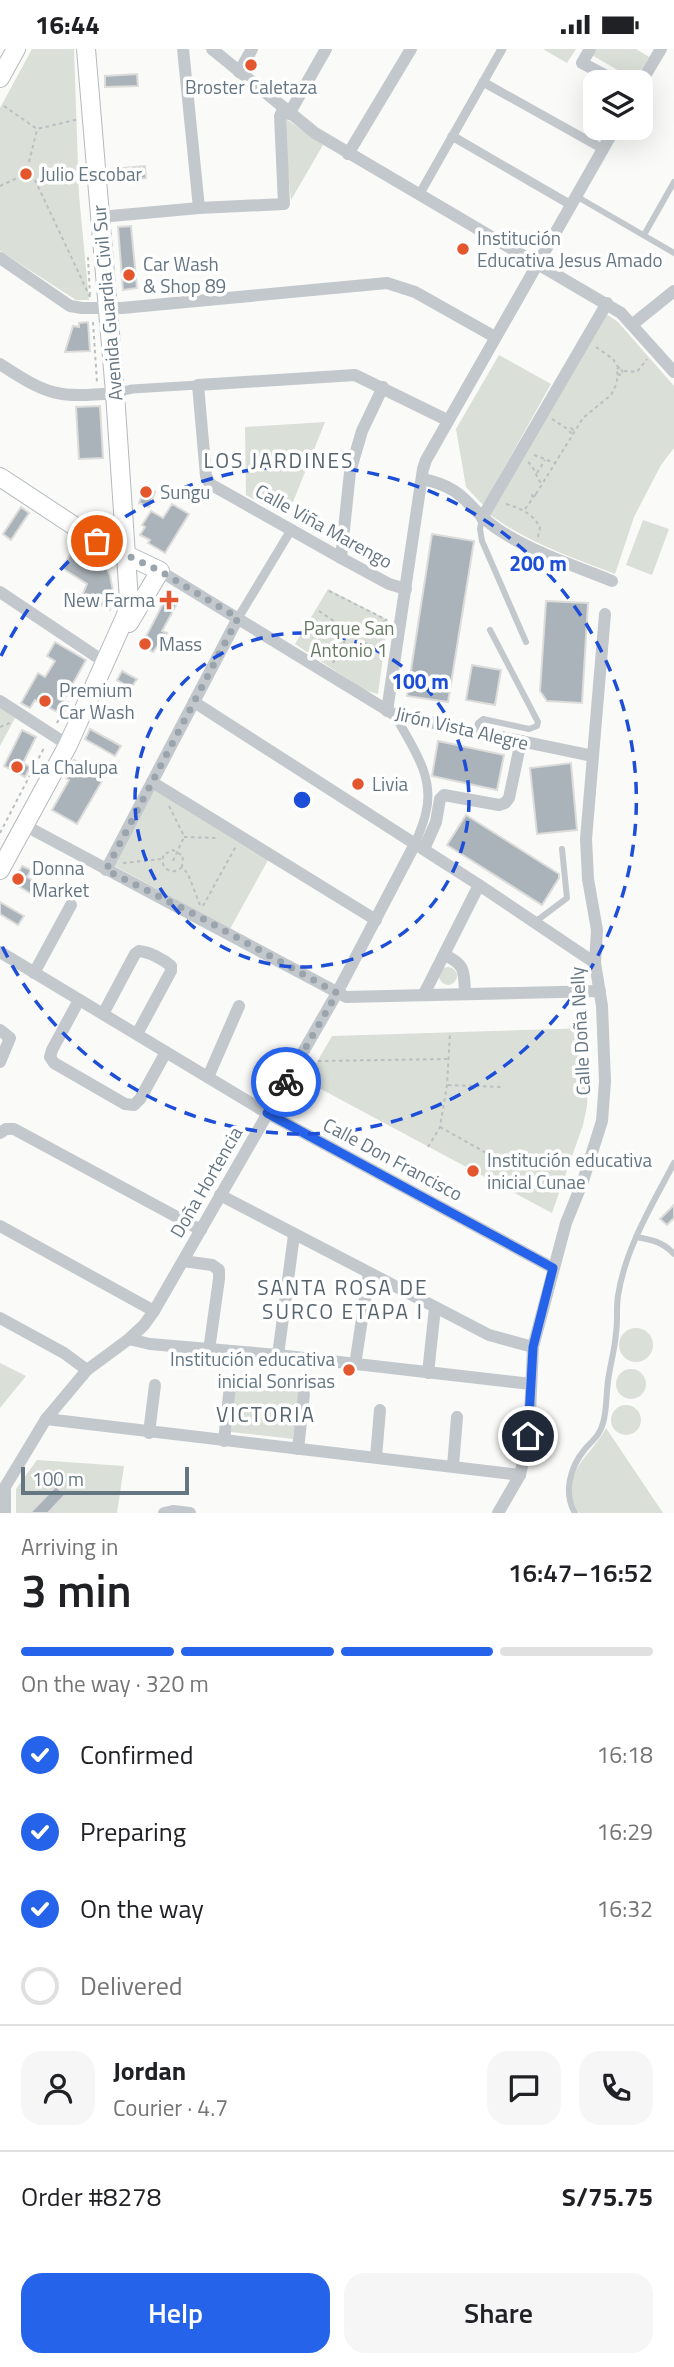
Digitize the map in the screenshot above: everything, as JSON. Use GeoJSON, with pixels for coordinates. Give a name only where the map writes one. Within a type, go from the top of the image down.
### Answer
{"type":"FeatureCollection","features":[{"type":"Feature","properties":{"kind":"main road"},"geometry":{"type":"LineString","coordinates":[[0,78],[16,49]]}},
{"type":"Feature","properties":{"kind":"main road","name":"Avenida Guardia Civil Sur"},"geometry":{"type":"LineString","coordinates":[[0,870],[68,745],[106,663],[126,615],[129,600],[116,393],[86,49]]}},
{"type":"Feature","properties":{"kind":"main road"},"geometry":{"type":"LineString","coordinates":[[0,477],[97,541],[160,571]]}},
{"type":"Feature","properties":{"kind":"main road","name":"Avenida Guardia Civil Sur"},"geometry":{"type":"LineString","coordinates":[[106,663],[160,571]]}},
{"type":"Feature","properties":{"kind":"street"},"geometry":{"type":"LineString","coordinates":[[183,49],[199,208]]}},
{"type":"Feature","properties":{"kind":"street"},"geometry":{"type":"LineString","coordinates":[[212,49],[286,111],[348,154],[607,303],[633,324],[674,372]]}},
{"type":"Feature","properties":{"kind":"street"},"geometry":{"type":"LineString","coordinates":[[239,72],[252,49]]}},
{"type":"Feature","properties":{"kind":"street"},"geometry":{"type":"LineString","coordinates":[[100,217],[283,204],[280,116],[286,111],[326,49]]}},
{"type":"Feature","properties":{"kind":"street"},"geometry":{"type":"LineString","coordinates":[[348,154],[411,49]]}},
{"type":"Feature","properties":{"kind":"street"},"geometry":{"type":"LineString","coordinates":[[419,195],[502,49]]}},
{"type":"Feature","properties":{"kind":"street"},"geometry":{"type":"LineString","coordinates":[[590,49],[582,63],[595,70]]}},
{"type":"Feature","properties":{"kind":"street"},"geometry":{"type":"LineString","coordinates":[[646,70],[655,51]]}},
{"type":"Feature","properties":{"kind":"street"},"geometry":{"type":"LineString","coordinates":[[483,82],[603,149]]}},
{"type":"Feature","properties":{"kind":"street"},"geometry":{"type":"LineString","coordinates":[[452,136],[573,201]]}},
{"type":"Feature","properties":{"kind":"street"},"geometry":{"type":"LineString","coordinates":[[419,846],[428,785],[423,766],[391,713],[406,589],[426,460],[608,140]]}},
{"type":"Feature","properties":{"kind":"street"},"geometry":{"type":"LineString","coordinates":[[0,258],[70,306],[79,308],[109,309],[387,283],[415,292],[495,337]]}},
{"type":"Feature","properties":{"kind":"street"},"geometry":{"type":"LineString","coordinates":[[633,324],[674,291]]}},
{"type":"Feature","properties":{"kind":"street"},"geometry":{"type":"LineString","coordinates":[[482,518],[607,303]]}},
{"type":"Feature","properties":{"kind":"street"},"geometry":{"type":"LineString","coordinates":[[0,364],[32,385],[59,395],[355,375],[447,420]]}},
{"type":"Feature","properties":{"kind":"street","name":"Calle Viña Marengo"},"geometry":{"type":"LineString","coordinates":[[198,385],[206,476],[210,484],[341,558],[397,588],[406,589]]}},
{"type":"Feature","properties":{"kind":"street"},"geometry":{"type":"LineString","coordinates":[[341,558],[350,472],[362,431],[383,387]]}},
{"type":"Feature","properties":{"kind":"street"},"geometry":{"type":"LineString","coordinates":[[422,479],[450,486],[466,498],[482,518],[524,544],[612,581]]}},
{"type":"Feature","properties":{"kind":"street"},"geometry":{"type":"LineString","coordinates":[[111,867],[238,618],[291,530]]}},
{"type":"Feature","properties":{"kind":"street","name":"Jirón Vista Alegre"},"geometry":{"type":"LineString","coordinates":[[160,571],[391,713],[593,756]]}},
{"type":"Feature","properties":{"kind":"street"},"geometry":{"type":"LineString","coordinates":[[0,592],[106,663]]}},
{"type":"Feature","properties":{"kind":"street","name":"Calle Doña Nelly"},"geometry":{"type":"LineString","coordinates":[[498,1513],[520,1475],[528,1436],[533,1347],[553,1268],[602,1121],[605,1081],[600,991],[595,963],[597,930],[588,879],[586,839],[606,614]]}},
{"type":"Feature","properties":{"kind":"street"},"geometry":{"type":"LineString","coordinates":[[0,701],[68,745]]}},
{"type":"Feature","properties":{"kind":"street"},"geometry":{"type":"LineString","coordinates":[[194,702],[595,963]]}},
{"type":"Feature","properties":{"kind":"street","name":"Doña Hortencia"},"geometry":{"type":"LineString","coordinates":[[5,1513],[5,1487],[46,1419],[88,1370],[129,1339],[154,1311],[337,993],[376,920],[436,822],[440,799],[444,795],[505,803],[509,798],[521,741]]}},
{"type":"Feature","properties":{"kind":"street"},"geometry":{"type":"LineString","coordinates":[[152,782],[376,920]]}},
{"type":"Feature","properties":{"kind":"street"},"geometry":{"type":"LineString","coordinates":[[24,825],[111,867],[346,996],[600,991]]}},
{"type":"Feature","properties":{"kind":"street"},"geometry":{"type":"LineString","coordinates":[[424,995],[479,885]]}},
{"type":"Feature","properties":{"kind":"street"},"geometry":{"type":"LineString","coordinates":[[34,973],[71,905]]}},
{"type":"Feature","properties":{"kind":"street"},"geometry":{"type":"LineString","coordinates":[[103,1014],[135,954],[145,951],[168,963],[171,971],[137,1034]]}},
{"type":"Feature","properties":{"kind":"street","name":"Calle Don Francisco"},"geometry":{"type":"LineString","coordinates":[[0,953],[267,1113],[553,1268]]}},
{"type":"Feature","properties":{"kind":"street"},"geometry":{"type":"LineString","coordinates":[[443,955],[454,960],[464,972],[465,994]]}},
{"type":"Feature","properties":{"kind":"street"},"geometry":{"type":"LineString","coordinates":[[79,1000],[52,1050],[50,1057],[54,1063],[125,1104],[134,1105],[166,1052]]}},
{"type":"Feature","properties":{"kind":"street"},"geometry":{"type":"LineString","coordinates":[[208,1077],[239,1006]]}},
{"type":"Feature","properties":{"kind":"street"},"geometry":{"type":"LineString","coordinates":[[0,1030],[10,1038],[0,1062]]}},
{"type":"Feature","properties":{"kind":"street"},"geometry":{"type":"LineString","coordinates":[[3,1131],[14,1129],[201,1230]]}},
{"type":"Feature","properties":{"kind":"street"},"geometry":{"type":"LineString","coordinates":[[220,1195],[489,1335],[533,1347]]}},
{"type":"Feature","properties":{"kind":"street"},"geometry":{"type":"LineString","coordinates":[[0,1226],[154,1311]]}},
{"type":"Feature","properties":{"kind":"street"},"geometry":{"type":"LineString","coordinates":[[278,1355],[294,1235]]}},
{"type":"Feature","properties":{"kind":"street"},"geometry":{"type":"LineString","coordinates":[[183,1261],[212,1265],[219,1269],[209,1350]]}},
{"type":"Feature","properties":{"kind":"street"},"geometry":{"type":"LineString","coordinates":[[355,1365],[369,1273]]}},
{"type":"Feature","properties":{"kind":"street"},"geometry":{"type":"LineString","coordinates":[[428,1373],[435,1308]]}},
{"type":"Feature","properties":{"kind":"street"},"geometry":{"type":"LineString","coordinates":[[0,1318],[64,1353],[88,1370]]}},
{"type":"Feature","properties":{"kind":"street"},"geometry":{"type":"LineString","coordinates":[[129,1339],[150,1344],[278,1355],[531,1384]]}},
{"type":"Feature","properties":{"kind":"street"},"geometry":{"type":"LineString","coordinates":[[149,1433],[155,1385]]}},
{"type":"Feature","properties":{"kind":"street"},"geometry":{"type":"LineString","coordinates":[[225,1441],[230,1386]]}},
{"type":"Feature","properties":{"kind":"street"},"geometry":{"type":"LineString","coordinates":[[298,1449],[304,1394]]}},
{"type":"Feature","properties":{"kind":"street"},"geometry":{"type":"LineString","coordinates":[[376,1457],[380,1410]]}},
{"type":"Feature","properties":{"kind":"street"},"geometry":{"type":"LineString","coordinates":[[453,1466],[457,1417]]}},
{"type":"Feature","properties":{"kind":"street"},"geometry":{"type":"LineString","coordinates":[[46,1419],[520,1475]]}},
{"type":"Feature","properties":{"kind":"street"},"geometry":{"type":"LineString","coordinates":[[164,1513],[190,1513]]}},
{"type":"Feature","properties":{"kind":"lane"},"geometry":{"type":"LineString","coordinates":[[644,235],[674,182]]}},
{"type":"Feature","properties":{"kind":"lane"},"geometry":{"type":"LineString","coordinates":[[573,201],[644,235],[674,253]]}},
{"type":"Feature","properties":{"kind":"lane"},"geometry":{"type":"LineString","coordinates":[[482,518],[482,541],[526,642]]}},
{"type":"Feature","properties":{"kind":"lane"},"geometry":{"type":"LineString","coordinates":[[476,732],[478,723],[483,719],[528,729],[537,726],[538,722],[490,629]]}},
{"type":"Feature","properties":{"kind":"lane"},"geometry":{"type":"LineString","coordinates":[[534,922],[567,898],[562,849]]}},
{"type":"Feature","properties":{"kind":"lane"},"geometry":{"type":"LineString","coordinates":[[575,1513],[569,1500],[570,1480],[579,1458],[603,1425],[616,1334],[618,1296],[625,1266],[636,1237],[674,1163]]}},
{"type":"Feature","properties":{"kind":"lane"},"geometry":{"type":"LineString","coordinates":[[636,1237],[658,1241],[674,1254]]}},
{"type":"Feature","properties":{"kind":"path"},"geometry":{"type":"LineString","coordinates":[[4,106],[37,129],[80,118]]}},
{"type":"Feature","properties":{"kind":"path"},"geometry":{"type":"LineString","coordinates":[[29,162],[37,129]]}},
{"type":"Feature","properties":{"kind":"path"},"geometry":{"type":"LineString","coordinates":[[0,186],[17,178]]}},
{"type":"Feature","properties":{"kind":"path"},"geometry":{"type":"LineString","coordinates":[[35,180],[90,298]]}},
{"type":"Feature","properties":{"kind":"path"},"geometry":{"type":"LineString","coordinates":[[594,346],[613,359],[623,371],[637,372],[648,357]]}},
{"type":"Feature","properties":{"kind":"path"},"geometry":{"type":"LineString","coordinates":[[618,368],[615,371],[618,375]]}},
{"type":"Feature","properties":{"kind":"path"},"geometry":{"type":"LineString","coordinates":[[525,509],[583,418],[611,395],[618,375],[623,371]]}},
{"type":"Feature","properties":{"kind":"path"},"geometry":{"type":"LineString","coordinates":[[546,414],[569,430],[573,429],[574,433]]}},
{"type":"Feature","properties":{"kind":"path"},"geometry":{"type":"LineString","coordinates":[[524,452],[556,463]]}},
{"type":"Feature","properties":{"kind":"path"},"geometry":{"type":"LineString","coordinates":[[520,459],[532,466],[541,486]]}},
{"type":"Feature","properties":{"kind":"path"},"geometry":{"type":"LineString","coordinates":[[536,475],[546,460]]}},
{"type":"Feature","properties":{"kind":"path"},"geometry":{"type":"LineString","coordinates":[[504,503],[525,509],[540,527],[536,541]]}},
{"type":"Feature","properties":{"kind":"path"},"geometry":{"type":"LineString","coordinates":[[330,590],[387,621],[356,628]]}},
{"type":"Feature","properties":{"kind":"path"},"geometry":{"type":"LineString","coordinates":[[318,611],[341,626]]}},
{"type":"Feature","properties":{"kind":"path"},"geometry":{"type":"LineString","coordinates":[[355,636],[382,653]]}},
{"type":"Feature","properties":{"kind":"path"},"geometry":{"type":"LineString","coordinates":[[333,663],[346,639]]}},
{"type":"Feature","properties":{"kind":"path"},"geometry":{"type":"LineString","coordinates":[[0,727],[12,722]]}},
{"type":"Feature","properties":{"kind":"path"},"geometry":{"type":"LineString","coordinates":[[0,833],[47,742]]}},
{"type":"Feature","properties":{"kind":"path"},"geometry":{"type":"LineString","coordinates":[[168,805],[184,837]]}},
{"type":"Feature","properties":{"kind":"path"},"geometry":{"type":"LineString","coordinates":[[184,837],[220,838]]}},
{"type":"Feature","properties":{"kind":"path"},"geometry":{"type":"LineString","coordinates":[[173,862],[184,837]]}},
{"type":"Feature","properties":{"kind":"path"},"geometry":{"type":"LineString","coordinates":[[182,867],[188,874],[202,910],[241,837]]}},
{"type":"Feature","properties":{"kind":"path"},"geometry":{"type":"LineString","coordinates":[[177,850],[183,856],[182,867],[178,871],[169,871],[162,859],[166,852],[177,850]]}},
{"type":"Feature","properties":{"kind":"path"},"geometry":{"type":"LineString","coordinates":[[111,867],[162,859]]}},
{"type":"Feature","properties":{"kind":"path"},"geometry":{"type":"LineString","coordinates":[[428,1147],[440,1128],[450,1059],[450,1033]]}},
{"type":"Feature","properties":{"kind":"path"},"geometry":{"type":"LineString","coordinates":[[318,1061],[450,1059]]}},
{"type":"Feature","properties":{"kind":"path"},"geometry":{"type":"LineString","coordinates":[[447,1086],[502,1087]]}},
{"type":"Feature","properties":{"kind":"path"},"geometry":{"type":"LineString","coordinates":[[440,1128],[517,1170],[515,1192]]}},
{"type":"Feature","properties":{"kind":"green space"},"geometry":{"type":"Polygon","coordinates":[[[32,49],[74,49],[79,195],[89,300],[76,300],[0,251],[0,108],[32,49]]]}},
{"type":"Feature","properties":{"kind":"green space"},"geometry":{"type":"Polygon","coordinates":[[[543,49],[576,49],[567,63],[543,49]]]}},
{"type":"Feature","properties":{"kind":"green space"},"geometry":{"type":"Polygon","coordinates":[[[593,49],[636,49],[649,57],[641,70],[618,70],[590,54],[593,49]]]}},
{"type":"Feature","properties":{"kind":"green space"},"geometry":{"type":"Polygon","coordinates":[[[282,116],[323,145],[291,200],[282,116]]]}},
{"type":"Feature","properties":{"kind":"green space"},"geometry":{"type":"Polygon","coordinates":[[[605,313],[618,322],[674,386],[674,448],[661,465],[634,517],[615,574],[533,541],[488,513],[605,313]]]}},
{"type":"Feature","properties":{"kind":"green space"},"geometry":{"type":"Polygon","coordinates":[[[499,355],[551,384],[482,504],[466,487],[456,429],[499,355]]]}},
{"type":"Feature","properties":{"kind":"green space"},"geometry":{"type":"Polygon","coordinates":[[[325,422],[287,517],[246,495],[245,427],[325,422]]]}},
{"type":"Feature","properties":{"kind":"green space"},"geometry":{"type":"Polygon","coordinates":[[[643,520],[669,529],[652,575],[626,565],[643,520]]]}},
{"type":"Feature","properties":{"kind":"green space","name":"Parque San Antonio 1"},"geometry":{"type":"Polygon","coordinates":[[[328,589],[388,620],[378,694],[364,690],[295,644],[328,589]]]}},
{"type":"Feature","properties":{"kind":"green space"},"geometry":{"type":"Polygon","coordinates":[[[0,708],[15,718],[0,746],[0,708]]]}},
{"type":"Feature","properties":{"kind":"green space"},"geometry":{"type":"Polygon","coordinates":[[[156,788],[268,860],[230,929],[113,865],[156,788]]]}},
{"type":"Feature","properties":{"kind":"green space"},"geometry":{"type":"Polygon","coordinates":[[[448,967],[456,972],[457,976],[452,984],[448,985],[440,980],[439,976],[444,968],[448,967]]]}},
{"type":"Feature","properties":{"kind":"green space"},"geometry":{"type":"Polygon","coordinates":[[[590,1028],[587,1106],[583,1125],[552,1213],[306,1081],[332,1036],[590,1028]]]}},
{"type":"Feature","properties":{"kind":"green space"},"geometry":{"type":"Polygon","coordinates":[[[636,1328],[648,1333],[653,1345],[648,1357],[636,1362],[624,1357],[619,1345],[624,1333],[636,1328]]]}},
{"type":"Feature","properties":{"kind":"green space"},"geometry":{"type":"Polygon","coordinates":[[[0,1363],[26,1376],[0,1408],[0,1363]]]}},
{"type":"Feature","properties":{"kind":"green space"},"geometry":{"type":"Polygon","coordinates":[[[631,1369],[642,1373],[646,1384],[642,1395],[631,1399],[620,1395],[616,1384],[620,1373],[631,1369]]]}},
{"type":"Feature","properties":{"kind":"green space"},"geometry":{"type":"Polygon","coordinates":[[[236,1383],[299,1390],[293,1439],[231,1432],[236,1383]]]}},
{"type":"Feature","properties":{"kind":"green space"},"geometry":{"type":"Polygon","coordinates":[[[626,1405],[637,1409],[641,1420],[637,1431],[626,1435],[615,1431],[611,1420],[615,1409],[626,1405]]]}},
{"type":"Feature","properties":{"kind":"green space"},"geometry":{"type":"Polygon","coordinates":[[[606,1428],[663,1513],[579,1513],[572,1500],[573,1477],[606,1428]]]}},
{"type":"Feature","properties":{"kind":"green space"},"geometry":{"type":"Polygon","coordinates":[[[37,1460],[124,1466],[117,1513],[16,1513],[16,1489],[37,1460]]]}},
{"type":"Feature","properties":{"kind":"building"},"geometry":{"type":"Polygon","coordinates":[[[137,74],[138,86],[105,87],[105,76],[137,74]]]}},
{"type":"Feature","properties":{"kind":"building"},"geometry":{"type":"Polygon","coordinates":[[[145,166],[146,178],[113,181],[112,169],[145,166]]]}},
{"type":"Feature","properties":{"kind":"building"},"geometry":{"type":"Polygon","coordinates":[[[131,226],[137,288],[123,290],[118,227],[131,226]]]}},
{"type":"Feature","properties":{"kind":"building"},"geometry":{"type":"Polygon","coordinates":[[[88,322],[90,351],[65,352],[73,326],[79,327],[79,323],[88,322]]]}},
{"type":"Feature","properties":{"kind":"building"},"geometry":{"type":"Polygon","coordinates":[[[100,406],[103,458],[79,459],[76,407],[100,406]]]}},
{"type":"Feature","properties":{"kind":"building"},"geometry":{"type":"Polygon","coordinates":[[[145,487],[155,492],[149,507],[139,503],[145,487]]]}},
{"type":"Feature","properties":{"kind":"building"},"geometry":{"type":"Polygon","coordinates":[[[172,504],[189,514],[165,553],[140,535],[145,527],[142,525],[151,511],[163,518],[172,504]]]}},
{"type":"Feature","properties":{"kind":"building"},"geometry":{"type":"Polygon","coordinates":[[[21,507],[29,513],[11,540],[3,534],[21,507]]]}},
{"type":"Feature","properties":{"kind":"building"},"geometry":{"type":"Polygon","coordinates":[[[432,534],[474,541],[448,702],[407,696],[432,534]]]}},
{"type":"Feature","properties":{"kind":"building"},"geometry":{"type":"Polygon","coordinates":[[[81,548],[103,562],[110,575],[113,591],[110,610],[82,596],[87,584],[62,568],[72,551],[77,554],[81,548]]]}},
{"type":"Feature","properties":{"kind":"building"},"geometry":{"type":"Polygon","coordinates":[[[168,594],[179,600],[162,631],[167,633],[153,652],[141,646],[168,594]]]}},
{"type":"Feature","properties":{"kind":"building"},"geometry":{"type":"Polygon","coordinates":[[[546,601],[588,603],[582,703],[547,701],[540,691],[546,601]]]}},
{"type":"Feature","properties":{"kind":"building"},"geometry":{"type":"Polygon","coordinates":[[[55,642],[86,660],[57,712],[35,700],[30,708],[21,703],[38,673],[45,677],[55,661],[47,656],[55,642]]]}},
{"type":"Feature","properties":{"kind":"building"},"geometry":{"type":"Polygon","coordinates":[[[472,665],[501,670],[495,705],[466,700],[472,665]]]}},
{"type":"Feature","properties":{"kind":"building"},"geometry":{"type":"Polygon","coordinates":[[[122,671],[137,679],[131,688],[117,680],[122,671]]]}},
{"type":"Feature","properties":{"kind":"building"},"geometry":{"type":"Polygon","coordinates":[[[90,729],[121,746],[115,756],[85,739],[90,729]]]}},
{"type":"Feature","properties":{"kind":"building"},"geometry":{"type":"Polygon","coordinates":[[[22,730],[36,737],[23,763],[30,767],[25,777],[4,766],[22,730]]]}},
{"type":"Feature","properties":{"kind":"building"},"geometry":{"type":"Polygon","coordinates":[[[438,741],[504,755],[497,790],[432,776],[438,741]]]}},
{"type":"Feature","properties":{"kind":"building"},"geometry":{"type":"Polygon","coordinates":[[[74,760],[105,776],[77,824],[52,810],[69,780],[66,778],[74,760]]]}},
{"type":"Feature","properties":{"kind":"building"},"geometry":{"type":"Polygon","coordinates":[[[571,763],[577,830],[537,834],[530,768],[571,763]]]}},
{"type":"Feature","properties":{"kind":"building"},"geometry":{"type":"Polygon","coordinates":[[[466,815],[559,874],[542,905],[447,845],[466,815]]]}},
{"type":"Feature","properties":{"kind":"building"},"geometry":{"type":"Polygon","coordinates":[[[22,866],[31,870],[27,877],[43,887],[37,897],[13,883],[22,866]]]}},
{"type":"Feature","properties":{"kind":"building"},"geometry":{"type":"Polygon","coordinates":[[[0,902],[24,916],[18,925],[0,914],[0,902]]]}},
{"type":"Feature","properties":{"kind":"building"},"geometry":{"type":"Polygon","coordinates":[[[674,1205],[674,1218],[667,1225],[660,1219],[674,1205]]]}},
{"type":"Feature","properties":{"kind":"building"},"geometry":{"type":"Polygon","coordinates":[[[56,1486],[65,1495],[48,1513],[30,1513],[56,1486]]]}},
{"type":"Feature","properties":{"kind":"way so far"},"geometry":{"type":"LineString","coordinates":[[97,541],[160,571],[238,618],[106,870],[198,916],[337,993],[286,1082]]}},
{"type":"Feature","properties":{"kind":"place","name":"Broster Caletaza"},"geometry":{"type":"Point","coordinates":[251,65]}},
{"type":"Feature","properties":{"kind":"place","name":"Julio Escobar"},"geometry":{"type":"Point","coordinates":[26,174]}},
{"type":"Feature","properties":{"kind":"place","name":"Institución Educativa Jesus Amado"},"geometry":{"type":"Point","coordinates":[463,249]}},
{"type":"Feature","properties":{"kind":"place","name":"Car Wash & Shop 89"},"geometry":{"type":"Point","coordinates":[129,275]}},
{"type":"Feature","properties":{"kind":"place","name":"Sungu"},"geometry":{"type":"Point","coordinates":[146,492]}},
{"type":"Feature","properties":{"kind":"place","name":"New Farma"},"geometry":{"type":"Point","coordinates":[169,600]}},
{"type":"Feature","properties":{"kind":"place","name":"Mass"},"geometry":{"type":"Point","coordinates":[145,644]}},
{"type":"Feature","properties":{"kind":"place","name":"Premium Car Wash"},"geometry":{"type":"Point","coordinates":[45,701]}},
{"type":"Feature","properties":{"kind":"place","name":"La Chalupa"},"geometry":{"type":"Point","coordinates":[17,767]}},
{"type":"Feature","properties":{"kind":"place","name":"Livia"},"geometry":{"type":"Point","coordinates":[358,784]}},
{"type":"Feature","properties":{"kind":"place","name":"Donna Market"},"geometry":{"type":"Point","coordinates":[18,879]}},
{"type":"Feature","properties":{"kind":"place","name":"Institución educativa inicial Cunae"},"geometry":{"type":"Point","coordinates":[473,1171]}},
{"type":"Feature","properties":{"kind":"place","name":"Institución educativa inicial Sonrisas"},"geometry":{"type":"Point","coordinates":[349,1370]}},
{"type":"Feature","properties":{"kind":"district","name":"LOS JARDINES"},"geometry":{"type":"Point","coordinates":[279,461]}},
{"type":"Feature","properties":{"kind":"district","name":"SANTA ROSA DE SURCO ETAPA I"},"geometry":{"type":"Point","coordinates":[343,1300]}},
{"type":"Feature","properties":{"kind":"district","name":"VICTORIA"},"geometry":{"type":"Point","coordinates":[266,1415]}},
{"type":"Feature","properties":{"kind":"route"},"geometry":{"type":"LineString","coordinates":[[286,1082],[267,1113],[553,1268],[533,1347],[528,1436]]}}]}
